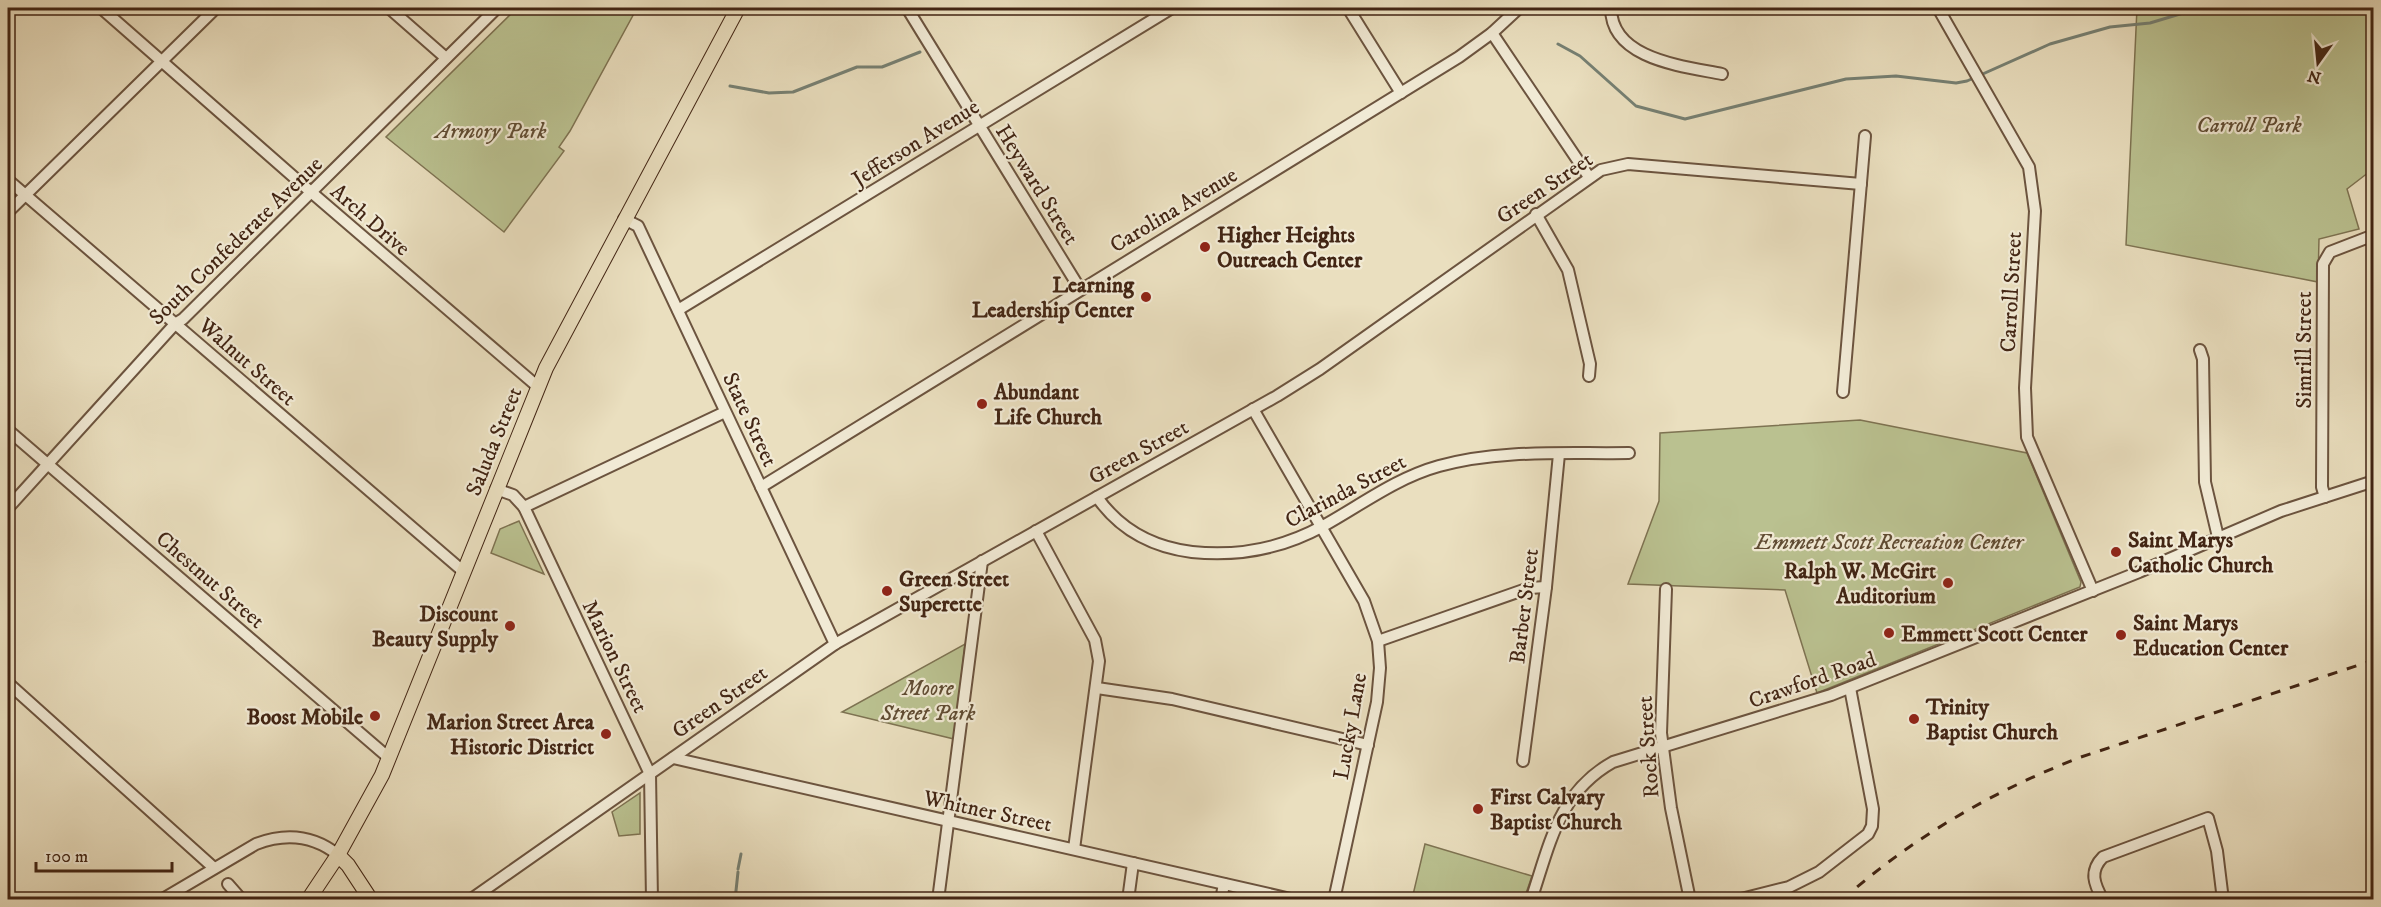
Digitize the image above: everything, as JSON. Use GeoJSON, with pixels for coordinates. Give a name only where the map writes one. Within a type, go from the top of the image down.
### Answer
{"type":"FeatureCollection","features":[{"type":"Feature","properties":{"kind":"main road","name":"Saluda Street"},"geometry":{"type":"LineString","coordinates":[[308,900],[338,855],[389,758],[537,386],[738,8]]}},
{"type":"Feature","properties":{"kind":"main road"},"geometry":{"type":"LineString","coordinates":[[338,855],[348,865],[371,900]]}},
{"type":"Feature","properties":{"kind":"street","name":"Arch Drive"},"geometry":{"type":"LineString","coordinates":[[101,8],[311,193],[537,386]]}},
{"type":"Feature","properties":{"kind":"street"},"geometry":{"type":"LineString","coordinates":[[8,212],[216,8]]}},
{"type":"Feature","properties":{"kind":"street"},"geometry":{"type":"LineString","coordinates":[[389,8],[446,58]]}},
{"type":"Feature","properties":{"kind":"street","name":"South Confederate Avenue"},"geometry":{"type":"LineString","coordinates":[[8,508],[175,324],[183,319],[497,8]]}},
{"type":"Feature","properties":{"kind":"street","name":"Heyward Street"},"geometry":{"type":"LineString","coordinates":[[907,8],[1080,289]]}},
{"type":"Feature","properties":{"kind":"street","name":"Jefferson Avenue"},"geometry":{"type":"LineString","coordinates":[[678,310],[1172,8]]}},
{"type":"Feature","properties":{"kind":"street"},"geometry":{"type":"LineString","coordinates":[[1348,8],[1401,93]]}},
{"type":"Feature","properties":{"kind":"street","name":"Carolina Avenue"},"geometry":{"type":"LineString","coordinates":[[761,487],[1459,57],[1492,33],[1511,12],[1519,8]]}},
{"type":"Feature","properties":{"kind":"street"},"geometry":{"type":"LineString","coordinates":[[1611,8],[1615,30],[1634,48],[1671,62],[1722,74]]}},
{"type":"Feature","properties":{"kind":"street","name":"Carroll Street"},"geometry":{"type":"LineString","coordinates":[[1938,8],[2029,167],[2033,179],[2035,211],[2025,388],[2027,437],[2093,591]]}},
{"type":"Feature","properties":{"kind":"street"},"geometry":{"type":"LineString","coordinates":[[1492,33],[1589,177]]}},
{"type":"Feature","properties":{"kind":"street"},"geometry":{"type":"LineString","coordinates":[[1844,392],[1865,136]]}},
{"type":"Feature","properties":{"kind":"street","name":"Green Street"},"geometry":{"type":"LineString","coordinates":[[470,900],[836,644],[1320,369],[1536,214],[1589,177],[1610,166],[1628,164],[1861,184]]}},
{"type":"Feature","properties":{"kind":"street","name":"Walnut Street"},"geometry":{"type":"LineString","coordinates":[[8,180],[464,572]]}},
{"type":"Feature","properties":{"kind":"street"},"geometry":{"type":"LineString","coordinates":[[1536,214],[1571,279],[1590,364],[1589,376]]}},
{"type":"Feature","properties":{"kind":"street","name":"State Street"},"geometry":{"type":"LineString","coordinates":[[624,219],[638,226],[836,644]]}},
{"type":"Feature","properties":{"kind":"street","name":"Simrill Street"},"geometry":{"type":"LineString","coordinates":[[2325,497],[2322,486],[2323,264],[2330,252],[2373,235]]}},
{"type":"Feature","properties":{"kind":"street"},"geometry":{"type":"LineString","coordinates":[[2200,350],[2203,359],[2205,482],[2218,537]]}},
{"type":"Feature","properties":{"kind":"street","name":"Lucky Lane"},"geometry":{"type":"LineString","coordinates":[[1253,409],[1364,601],[1378,641],[1379,686],[1334,900]]}},
{"type":"Feature","properties":{"kind":"street"},"geometry":{"type":"LineString","coordinates":[[496,489],[513,495],[524,507],[725,412]]}},
{"type":"Feature","properties":{"kind":"street","name":"Chestnut Street"},"geometry":{"type":"LineString","coordinates":[[8,430],[389,758]]}},
{"type":"Feature","properties":{"kind":"street","name":"Clarinda Street"},"geometry":{"type":"LineString","coordinates":[[1097,497],[1109,513],[1138,537],[1156,545],[1182,551],[1213,554],[1247,553],[1280,545],[1322,527],[1384,490],[1432,468],[1471,458],[1629,453]]}},
{"type":"Feature","properties":{"kind":"street","name":"Barber Street"},"geometry":{"type":"LineString","coordinates":[[1523,761],[1546,587],[1559,454]]}},
{"type":"Feature","properties":{"kind":"street","name":"Crawford Road"},"geometry":{"type":"LineString","coordinates":[[1532,900],[1559,819],[1575,791],[1591,776],[1613,762],[1850,688],[2093,591],[2218,537],[2373,481]]}},
{"type":"Feature","properties":{"kind":"street","name":"Marion Street"},"geometry":{"type":"LineString","coordinates":[[524,507],[650,774],[652,900]]}},
{"type":"Feature","properties":{"kind":"street"},"geometry":{"type":"LineString","coordinates":[[1036,531],[1095,640],[1099,661],[1074,849]]}},
{"type":"Feature","properties":{"kind":"street"},"geometry":{"type":"LineString","coordinates":[[938,900],[982,561]]}},
{"type":"Feature","properties":{"kind":"street"},"geometry":{"type":"LineString","coordinates":[[1378,641],[1529,588],[1546,587]]}},
{"type":"Feature","properties":{"kind":"street","name":"Rock Street"},"geometry":{"type":"LineString","coordinates":[[1666,589],[1661,705],[1664,746],[1671,808],[1690,900]]}},
{"type":"Feature","properties":{"kind":"street"},"geometry":{"type":"LineString","coordinates":[[8,683],[214,868]]}},
{"type":"Feature","properties":{"kind":"street"},"geometry":{"type":"LineString","coordinates":[[1096,688],[1172,699],[1368,745]]}},
{"type":"Feature","properties":{"kind":"street"},"geometry":{"type":"LineString","coordinates":[[1737,900],[1806,880],[1862,841],[1871,830],[1873,809],[1850,688]]}},
{"type":"Feature","properties":{"kind":"street","name":"Whitner Street"},"geometry":{"type":"LineString","coordinates":[[673,758],[1295,900]]}},
{"type":"Feature","properties":{"kind":"street"},"geometry":{"type":"LineString","coordinates":[[2103,900],[2094,881],[2097,864],[2114,852],[2208,818],[2217,851],[2223,900]]}},
{"type":"Feature","properties":{"kind":"street"},"geometry":{"type":"LineString","coordinates":[[161,900],[256,844],[281,837],[322,843],[338,855]]}},
{"type":"Feature","properties":{"kind":"street"},"geometry":{"type":"LineString","coordinates":[[1128,900],[1133,863]]}},
{"type":"Feature","properties":{"kind":"street"},"geometry":{"type":"LineString","coordinates":[[228,884],[242,900]]}},
{"type":"Feature","properties":{"kind":"street"},"geometry":{"type":"LineString","coordinates":[[1221,900],[1224,884]]}},
{"type":"Feature","properties":{"kind":"green space","name":"Armory Park"},"geometry":{"type":"Polygon","coordinates":[[[517,8],[637,8],[559,147],[564,151],[504,232],[386,137],[517,8]]]}},
{"type":"Feature","properties":{"kind":"green space","name":"Carroll Park"},"geometry":{"type":"Polygon","coordinates":[[[2137,8],[2373,8],[2373,169],[2347,189],[2359,229],[2319,239],[2318,282],[2126,245],[2137,8]]]}},
{"type":"Feature","properties":{"kind":"green space","name":"Emmett Scott Recreation Center"},"geometry":{"type":"Polygon","coordinates":[[[1860,420],[2027,453],[2081,582],[2080,587],[1817,693],[1785,590],[1628,584],[1659,501],[1660,433],[1860,420]]]}},
{"type":"Feature","properties":{"kind":"green space"},"geometry":{"type":"Polygon","coordinates":[[[519,521],[544,574],[491,553],[500,529],[519,521]]]}},
{"type":"Feature","properties":{"kind":"green space","name":"Moore Street Park"},"geometry":{"type":"Polygon","coordinates":[[[965,644],[954,739],[842,712],[965,644]]]}},
{"type":"Feature","properties":{"kind":"green space"},"geometry":{"type":"Polygon","coordinates":[[[640,793],[640,834],[619,836],[612,812],[640,793]]]}},
{"type":"Feature","properties":{"kind":"green space"},"geometry":{"type":"Polygon","coordinates":[[[1425,844],[1532,876],[1524,899],[1412,899],[1425,844]]]}},
{"type":"Feature","properties":{"kind":"waterway"},"geometry":{"type":"LineString","coordinates":[[1558,44],[1580,56],[1636,106],[1685,119],[1846,79],[1896,76],[1956,83],[1967,81],[2050,44],[2110,27],[2150,23],[2190,11],[2245,8]]}},
{"type":"Feature","properties":{"kind":"waterway"},"geometry":{"type":"LineString","coordinates":[[2255,8],[2300,8]]}},
{"type":"Feature","properties":{"kind":"waterway"},"geometry":{"type":"LineString","coordinates":[[730,86],[769,93],[793,92],[857,67],[882,67],[920,52]]}},
{"type":"Feature","properties":{"kind":"waterway"},"geometry":{"type":"LineString","coordinates":[[738,869],[741,854]]}},
{"type":"Feature","properties":{"kind":"waterway"},"geometry":{"type":"LineString","coordinates":[[735,900],[738,872]]}},
{"type":"Feature","properties":{"kind":"railway"},"geometry":{"type":"LineString","coordinates":[[1842,900],[1869,877],[1926,836],[1985,801],[2048,770],[2374,660]]}},
{"type":"Feature","properties":{"kind":"place","name":"Higher Heights Outreach Center"},"geometry":{"type":"Point","coordinates":[1205,247]}},
{"type":"Feature","properties":{"kind":"place","name":"Learning Leadership Center"},"geometry":{"type":"Point","coordinates":[1146,297]}},
{"type":"Feature","properties":{"kind":"place","name":"Abundant Life Church"},"geometry":{"type":"Point","coordinates":[982,404]}},
{"type":"Feature","properties":{"kind":"place","name":"Saint Marys Catholic Church"},"geometry":{"type":"Point","coordinates":[2116,552]}},
{"type":"Feature","properties":{"kind":"place","name":"Ralph W. McGirt Auditorium"},"geometry":{"type":"Point","coordinates":[1948,583]}},
{"type":"Feature","properties":{"kind":"place","name":"Green Street Superette"},"geometry":{"type":"Point","coordinates":[887,591]}},
{"type":"Feature","properties":{"kind":"place","name":"Discount Beauty Supply"},"geometry":{"type":"Point","coordinates":[510,626]}},
{"type":"Feature","properties":{"kind":"place","name":"Emmett Scott Center"},"geometry":{"type":"Point","coordinates":[1889,633]}},
{"type":"Feature","properties":{"kind":"place","name":"Saint Marys Education Center"},"geometry":{"type":"Point","coordinates":[2121,635]}},
{"type":"Feature","properties":{"kind":"place","name":"Boost Mobile"},"geometry":{"type":"Point","coordinates":[375,716]}},
{"type":"Feature","properties":{"kind":"place","name":"Trinity Baptist Church"},"geometry":{"type":"Point","coordinates":[1914,719]}},
{"type":"Feature","properties":{"kind":"place","name":"Marion Street Area Historic District"},"geometry":{"type":"Point","coordinates":[606,734]}},
{"type":"Feature","properties":{"kind":"place","name":"First Calvary Baptist Church"},"geometry":{"type":"Point","coordinates":[1478,809]}}]}
